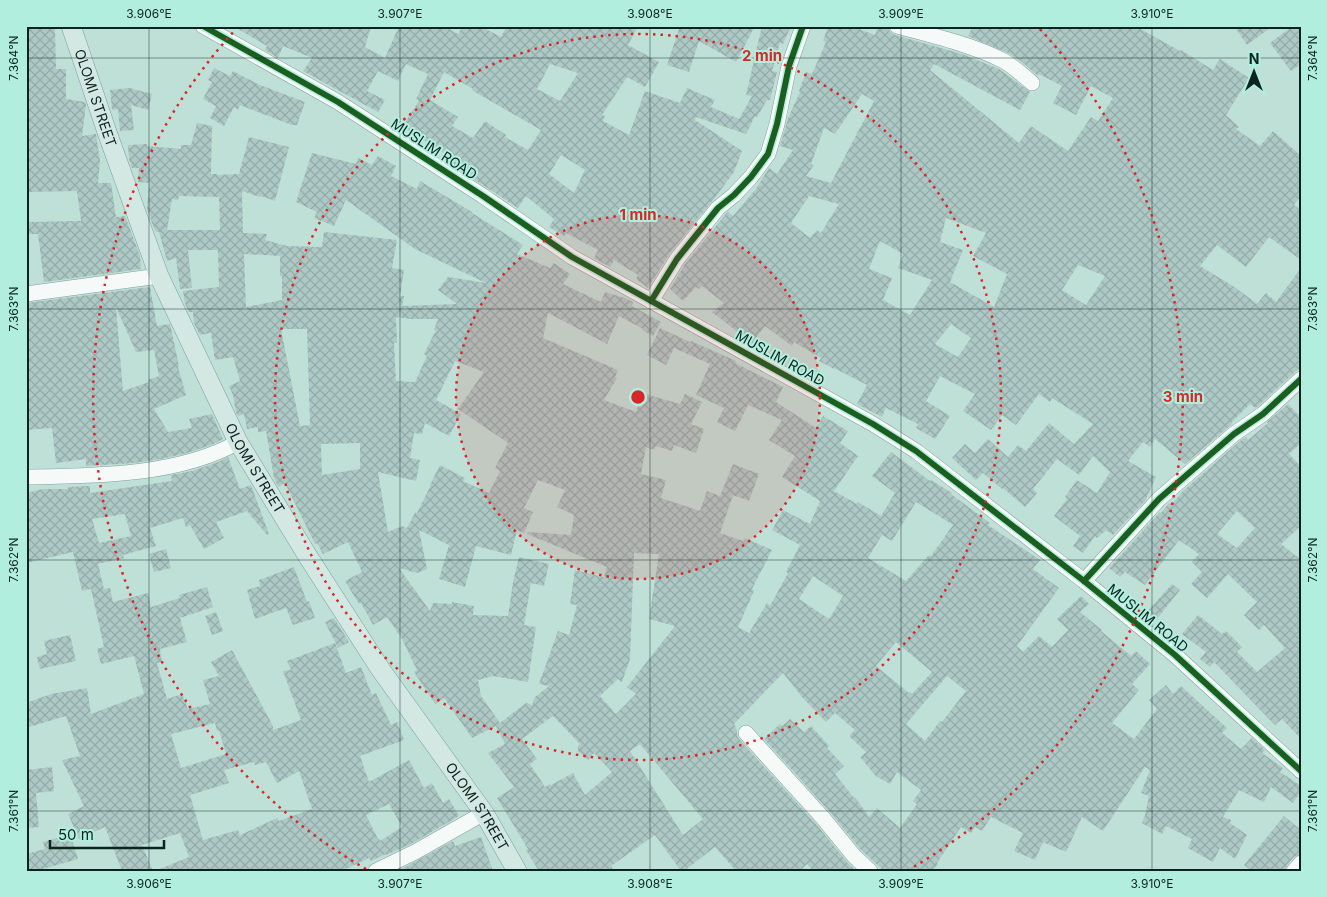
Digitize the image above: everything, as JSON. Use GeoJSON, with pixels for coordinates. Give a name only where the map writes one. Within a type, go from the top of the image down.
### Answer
{"type":"FeatureCollection","features":[{"type":"Feature","properties":{"kind":"main road","name":"OLOMI STREET"},"geometry":{"type":"LineString","coordinates":[[71,26],[159,276],[238,442],[307,555],[381,670],[484,813],[518,871]]}},
{"type":"Feature","properties":{"kind":"street","name":"MUSLIM ROAD"},"geometry":{"type":"LineString","coordinates":[[204,26],[338,102],[572,256],[873,424],[916,450],[1084,581],[1175,655],[1301,772]]}},
{"type":"Feature","properties":{"kind":"street"},"geometry":{"type":"LineString","coordinates":[[652,301],[682,252],[718,208],[751,177],[768,154],[777,124],[789,66],[803,26]]}},
{"type":"Feature","properties":{"kind":"street"},"geometry":{"type":"LineString","coordinates":[[897,26],[953,41],[983,52],[1004,61],[1032,83]]}},
{"type":"Feature","properties":{"kind":"street"},"geometry":{"type":"LineString","coordinates":[[26,294],[159,276]]}},
{"type":"Feature","properties":{"kind":"street"},"geometry":{"type":"LineString","coordinates":[[1084,581],[1159,499],[1234,434],[1263,414],[1301,379]]}},
{"type":"Feature","properties":{"kind":"street"},"geometry":{"type":"LineString","coordinates":[[26,477],[81,476],[164,468],[225,450],[238,442]]}},
{"type":"Feature","properties":{"kind":"street"},"geometry":{"type":"LineString","coordinates":[[746,733],[823,818],[854,856],[870,871]]}},
{"type":"Feature","properties":{"kind":"street"},"geometry":{"type":"LineString","coordinates":[[376,871],[415,852],[484,813]]}},
{"type":"Feature","properties":{"kind":"street"},"geometry":{"type":"LineString","coordinates":[[1294,871],[1301,864]]}},
{"type":"Feature","properties":{"kind":"building"},"geometry":{"type":"Polygon","coordinates":[[[26,26],[55,26],[56,69],[66,69],[66,99],[85,102],[82,136],[96,134],[100,161],[98,183],[111,183],[116,217],[125,216],[140,256],[141,269],[44,282],[38,234],[26,234],[26,222],[81,221],[77,191],[26,192],[26,26]]]}},
{"type":"Feature","properties":{"kind":"building"},"geometry":{"type":"Polygon","coordinates":[[[233,26],[371,26],[365,47],[385,58],[399,26],[444,26],[458,34],[463,26],[480,26],[501,37],[507,26],[638,26],[628,45],[659,62],[645,87],[627,77],[602,115],[605,116],[603,121],[629,135],[645,91],[680,103],[687,88],[715,100],[711,107],[739,119],[752,96],[746,95],[762,26],[791,26],[783,44],[780,43],[772,71],[777,72],[770,100],[767,100],[757,117],[755,116],[746,134],[696,117],[695,120],[742,151],[734,172],[670,253],[648,288],[636,279],[638,275],[614,260],[610,267],[594,258],[598,250],[566,233],[564,236],[549,227],[554,219],[526,196],[518,208],[443,159],[446,154],[402,127],[419,101],[416,99],[428,74],[406,64],[398,81],[378,71],[367,91],[385,100],[378,112],[303,71],[312,58],[283,46],[278,58],[265,50],[267,46],[233,26]],[[550,64],[537,89],[560,101],[578,73],[550,64]],[[444,72],[430,100],[458,117],[452,126],[473,138],[485,121],[506,135],[505,137],[528,150],[541,130],[444,72]],[[561,155],[549,174],[574,193],[585,170],[561,155]]]}},
{"type":"Feature","properties":{"kind":"building"},"geometry":{"type":"Polygon","coordinates":[[[680,26],[755,26],[736,62],[699,41],[689,72],[667,65],[680,26]]]}},
{"type":"Feature","properties":{"kind":"building"},"geometry":{"type":"Polygon","coordinates":[[[828,26],[851,26],[875,35],[878,26],[888,26],[890,32],[895,35],[962,54],[999,69],[1030,92],[1020,110],[934,64],[930,70],[1019,143],[1031,126],[1068,151],[1091,117],[1098,121],[1113,98],[1091,86],[1076,115],[1053,103],[1062,86],[1039,74],[1038,76],[1021,61],[1008,53],[968,36],[973,26],[1135,26],[1181,50],[1213,70],[1220,59],[1249,78],[1226,115],[1239,127],[1236,129],[1260,146],[1273,131],[1301,156],[1301,196],[1294,205],[1301,210],[1301,260],[1269,237],[1246,267],[1217,245],[1200,266],[1236,288],[1257,304],[1266,293],[1276,302],[1301,268],[1301,368],[1257,407],[1255,408],[1250,404],[1232,424],[1185,464],[1155,439],[1150,447],[1143,442],[1128,461],[1156,477],[1145,501],[1113,535],[1106,530],[1097,538],[1095,536],[1083,553],[1073,546],[1080,536],[1054,516],[1067,499],[1065,497],[1077,480],[1097,493],[1110,472],[1093,456],[1079,475],[1057,459],[1033,489],[1037,493],[1025,507],[983,473],[976,480],[952,458],[965,444],[975,453],[988,439],[1008,457],[1018,445],[1026,451],[1049,423],[1074,444],[1093,424],[1052,398],[1050,402],[1039,394],[1016,425],[1002,415],[991,430],[963,411],[975,394],[940,376],[926,401],[950,416],[935,439],[916,428],[918,424],[886,408],[882,417],[857,404],[867,385],[819,361],[821,358],[794,342],[792,346],[765,326],[752,343],[712,312],[724,303],[702,286],[699,289],[696,287],[683,301],[670,289],[685,264],[728,212],[733,216],[756,189],[769,168],[777,174],[793,150],[780,146],[788,118],[800,92],[806,72],[812,74],[826,42],[823,41],[828,26]],[[862,94],[835,134],[824,128],[811,164],[814,165],[806,176],[831,183],[874,101],[862,94]],[[809,196],[791,223],[810,238],[817,230],[821,233],[839,204],[809,196]],[[946,218],[940,242],[963,250],[950,282],[994,307],[1007,274],[973,256],[986,233],[946,218]],[[880,241],[869,269],[892,278],[883,300],[910,315],[932,280],[898,268],[903,254],[880,241]],[[1078,265],[1062,290],[1086,305],[1105,276],[1078,265]],[[951,324],[935,344],[958,357],[971,338],[951,324]]]}},
{"type":"Feature","properties":{"kind":"building"},"geometry":{"type":"Polygon","coordinates":[[[1234,26],[1273,26],[1247,45],[1234,26]]]}},
{"type":"Feature","properties":{"kind":"building"},"geometry":{"type":"Polygon","coordinates":[[[1293,26],[1301,26],[1301,64],[1291,71],[1270,43],[1293,26]]]}},
{"type":"Feature","properties":{"kind":"building"},"geometry":{"type":"Polygon","coordinates":[[[214,68],[230,76],[233,71],[260,85],[305,102],[297,125],[292,125],[240,105],[238,110],[234,107],[224,126],[210,118],[216,106],[203,99],[212,82],[208,80],[214,68]]]}},
{"type":"Feature","properties":{"kind":"building"},"geometry":{"type":"Polygon","coordinates":[[[130,88],[152,94],[148,110],[131,105],[134,130],[120,131],[118,109],[112,110],[110,90],[130,88]]]}},
{"type":"Feature","properties":{"kind":"building"},"geometry":{"type":"Polygon","coordinates":[[[197,123],[212,126],[211,174],[217,175],[239,174],[249,137],[289,147],[275,201],[242,191],[243,233],[267,234],[265,240],[287,246],[322,247],[324,232],[397,240],[392,268],[404,270],[400,296],[404,296],[402,306],[457,304],[438,290],[448,277],[486,283],[415,249],[346,200],[334,226],[314,218],[317,212],[296,202],[312,153],[356,164],[358,158],[372,165],[378,156],[396,166],[391,176],[417,189],[420,181],[523,245],[517,254],[550,268],[554,263],[570,274],[563,284],[601,302],[605,292],[625,298],[633,302],[632,306],[661,322],[653,336],[619,316],[607,344],[548,313],[543,338],[618,370],[615,377],[617,378],[604,400],[636,412],[642,393],[680,404],[685,394],[702,402],[691,424],[704,429],[696,453],[674,445],[672,451],[656,446],[654,450],[646,447],[641,474],[666,480],[661,498],[700,511],[707,491],[720,496],[733,464],[759,474],[749,501],[733,495],[720,533],[743,541],[745,538],[772,550],[752,589],[754,591],[738,627],[749,633],[767,603],[770,606],[788,573],[786,572],[800,545],[772,530],[783,510],[810,524],[820,501],[782,477],[795,456],[769,440],[782,420],[748,405],[735,431],[717,422],[724,408],[696,395],[710,364],[674,348],[666,365],[647,355],[660,328],[736,361],[735,363],[783,387],[776,402],[816,428],[823,416],[848,431],[840,443],[858,456],[834,491],[857,504],[858,502],[881,516],[895,493],[872,476],[891,452],[930,481],[952,493],[990,523],[988,525],[1040,560],[1033,569],[1059,588],[1017,646],[1023,652],[1039,636],[1052,647],[1068,630],[1057,619],[1081,596],[1089,604],[1080,612],[1131,656],[1136,651],[1150,664],[1132,684],[1139,690],[1112,723],[1134,739],[1157,709],[1149,700],[1166,685],[1173,694],[1181,686],[1227,728],[1222,733],[1241,749],[1252,738],[1265,750],[1262,753],[1283,768],[1280,772],[1301,786],[1301,791],[1293,803],[1271,787],[1264,802],[1239,790],[1223,817],[1231,820],[1230,823],[1247,835],[1235,859],[1220,848],[1213,862],[1188,848],[1192,839],[1166,826],[1162,834],[1142,823],[1149,796],[1141,793],[1150,770],[1145,767],[1103,831],[1082,817],[1066,852],[1043,842],[1035,860],[1014,851],[1023,833],[991,817],[982,831],[975,827],[971,833],[961,827],[932,871],[884,871],[861,850],[830,812],[764,739],[780,724],[782,726],[790,719],[804,732],[811,726],[829,746],[827,748],[844,766],[835,774],[869,817],[877,808],[900,828],[917,804],[913,801],[921,790],[897,772],[890,784],[876,776],[860,757],[866,752],[849,736],[855,730],[835,713],[826,722],[802,697],[783,673],[734,724],[737,735],[856,871],[813,871],[807,864],[800,871],[736,871],[715,847],[684,871],[681,871],[655,835],[611,866],[614,871],[539,871],[497,798],[514,787],[488,753],[505,744],[496,726],[472,738],[444,698],[435,704],[414,672],[417,670],[402,639],[387,617],[373,625],[361,603],[359,604],[345,581],[362,572],[348,542],[323,554],[317,543],[315,544],[285,483],[278,487],[274,478],[266,431],[258,432],[258,427],[247,429],[244,414],[238,416],[236,413],[233,395],[229,386],[240,381],[233,357],[215,360],[211,333],[200,335],[194,323],[193,312],[189,312],[185,304],[183,291],[219,287],[218,252],[217,250],[188,250],[192,288],[180,289],[176,258],[167,261],[159,232],[155,231],[147,209],[149,183],[138,182],[139,168],[132,168],[129,159],[128,145],[147,144],[147,146],[181,149],[181,145],[191,145],[197,123]],[[179,196],[178,200],[172,199],[167,230],[220,230],[219,197],[179,196]],[[244,254],[246,307],[282,300],[282,276],[280,276],[280,256],[244,254]],[[396,317],[397,343],[394,343],[396,381],[415,382],[427,356],[424,354],[436,330],[434,330],[438,319],[396,317]],[[281,329],[300,426],[310,425],[307,329],[281,329]],[[455,361],[436,400],[461,414],[449,436],[425,423],[422,434],[414,433],[410,458],[420,460],[416,481],[378,472],[388,532],[402,526],[407,528],[416,511],[416,515],[440,465],[465,478],[463,481],[489,493],[500,471],[495,468],[508,443],[458,409],[484,372],[455,361]],[[360,443],[321,444],[322,475],[360,469],[360,443]],[[538,480],[524,508],[533,512],[524,533],[517,530],[511,555],[476,546],[465,587],[439,579],[449,545],[419,530],[427,569],[417,573],[399,568],[430,611],[433,603],[452,604],[452,602],[474,606],[473,615],[508,616],[519,557],[549,564],[544,586],[531,583],[524,625],[536,627],[528,682],[493,676],[478,680],[481,696],[500,723],[526,703],[532,705],[535,697],[549,686],[539,684],[558,631],[569,635],[577,605],[570,604],[575,570],[604,577],[607,567],[527,534],[528,532],[571,535],[574,515],[557,507],[565,490],[538,480]],[[916,502],[892,541],[882,535],[868,558],[906,581],[929,555],[931,556],[953,525],[916,502]],[[634,553],[630,659],[622,682],[618,679],[600,696],[616,714],[636,694],[627,687],[675,626],[649,619],[659,554],[634,553]],[[813,576],[799,599],[829,619],[843,596],[813,576]],[[896,642],[876,666],[912,694],[932,672],[896,642]],[[947,676],[906,724],[925,741],[940,721],[942,722],[966,691],[947,676]],[[553,716],[546,721],[542,717],[545,722],[522,739],[537,759],[530,764],[545,787],[573,773],[585,795],[612,772],[594,753],[588,760],[578,751],[580,744],[553,716]],[[640,744],[630,751],[683,835],[703,819],[640,744]]]}},
{"type":"Feature","properties":{"kind":"building"},"geometry":{"type":"Polygon","coordinates":[[[150,287],[157,326],[170,324],[178,367],[186,395],[154,409],[168,432],[192,428],[189,419],[212,414],[223,439],[187,453],[134,463],[86,466],[86,459],[56,463],[52,428],[26,430],[26,303],[150,287]],[[116,307],[123,391],[149,382],[148,380],[159,376],[154,350],[136,352],[116,307]]]}},
{"type":"Feature","properties":{"kind":"building"},"geometry":{"type":"Polygon","coordinates":[[[1288,404],[1301,418],[1301,443],[1289,454],[1301,467],[1301,526],[1281,544],[1301,560],[1301,739],[1282,719],[1275,725],[1214,662],[1210,667],[1200,659],[1206,652],[1182,634],[1198,615],[1222,634],[1226,631],[1242,647],[1237,652],[1257,672],[1285,648],[1264,625],[1259,630],[1244,615],[1257,602],[1228,574],[1207,598],[1191,584],[1202,572],[1192,562],[1199,554],[1179,540],[1145,585],[1125,572],[1120,577],[1109,568],[1169,503],[1172,504],[1183,491],[1240,441],[1246,437],[1248,440],[1288,404]],[[1237,511],[1217,534],[1237,548],[1255,528],[1237,511]]]}},
{"type":"Feature","properties":{"kind":"building"},"geometry":{"type":"Polygon","coordinates":[[[228,457],[240,489],[251,485],[269,534],[267,535],[247,511],[216,522],[224,538],[204,549],[190,525],[186,527],[183,518],[150,528],[156,546],[123,555],[124,558],[98,564],[104,589],[110,588],[113,602],[148,593],[151,607],[180,598],[179,595],[207,587],[213,607],[180,618],[187,642],[160,649],[162,662],[157,663],[167,699],[182,694],[188,709],[210,704],[203,680],[219,676],[211,662],[232,650],[273,726],[273,730],[301,720],[283,671],[291,670],[287,661],[335,643],[346,673],[361,667],[372,695],[376,693],[391,725],[397,722],[404,740],[360,756],[369,782],[409,760],[424,788],[432,783],[443,803],[449,799],[459,816],[411,844],[371,861],[369,858],[342,871],[155,871],[189,857],[180,833],[142,845],[153,871],[122,871],[105,827],[79,839],[68,814],[84,806],[62,760],[80,756],[66,716],[26,728],[26,703],[51,694],[87,688],[91,714],[144,694],[134,656],[101,664],[97,649],[104,647],[91,589],[82,591],[73,552],[26,563],[26,493],[43,489],[68,489],[68,487],[90,486],[90,493],[172,481],[171,475],[192,471],[228,457]],[[125,514],[92,519],[99,543],[131,536],[125,514]],[[215,723],[171,734],[181,768],[226,754],[215,723]],[[254,762],[224,770],[229,783],[190,795],[203,840],[238,830],[240,835],[277,818],[279,821],[312,809],[299,771],[277,783],[266,762],[255,765],[254,762]],[[389,804],[366,815],[380,841],[402,827],[389,804]]]}},
{"type":"Feature","properties":{"kind":"building"},"geometry":{"type":"Polygon","coordinates":[[[166,549],[171,568],[154,572],[149,554],[166,549]]]}},
{"type":"Feature","properties":{"kind":"building"},"geometry":{"type":"Polygon","coordinates":[[[294,567],[315,618],[293,625],[286,608],[255,619],[247,590],[260,586],[259,580],[294,567]]]}},
{"type":"Feature","properties":{"kind":"building"},"geometry":{"type":"Polygon","coordinates":[[[1172,584],[1180,590],[1156,620],[1146,613],[1172,584]]]}},
{"type":"Feature","properties":{"kind":"building"},"geometry":{"type":"Polygon","coordinates":[[[216,612],[223,631],[212,635],[205,616],[216,612]]]}},
{"type":"Feature","properties":{"kind":"building"},"geometry":{"type":"Polygon","coordinates":[[[334,618],[349,642],[338,648],[325,622],[334,618]]]}},
{"type":"Feature","properties":{"kind":"building"},"geometry":{"type":"Polygon","coordinates":[[[70,635],[76,661],[40,669],[37,657],[47,654],[44,641],[70,635]]]}},
{"type":"Feature","properties":{"kind":"building"},"geometry":{"type":"Polygon","coordinates":[[[52,767],[54,791],[36,793],[39,827],[26,828],[26,770],[52,767]]]}},
{"type":"Feature","properties":{"kind":"building"},"geometry":{"type":"Polygon","coordinates":[[[1284,816],[1301,830],[1301,854],[1294,857],[1287,865],[1285,871],[1252,871],[1244,865],[1284,816]]]}},
{"type":"Feature","properties":{"kind":"building"},"geometry":{"type":"Polygon","coordinates":[[[70,834],[78,859],[36,871],[26,871],[26,854],[45,849],[43,842],[70,834]]]}},
{"type":"Feature","properties":{"kind":"building"},"geometry":{"type":"Polygon","coordinates":[[[481,837],[493,871],[398,871],[453,841],[455,846],[481,837]]]}},
{"type":"Feature","properties":{"kind":"cycle path"},"geometry":{"type":"LineString","coordinates":[[203,26],[338,102],[483,196],[572,257],[873,424],[916,451],[1084,581],[1175,655],[1301,771]]}},
{"type":"Feature","properties":{"kind":"cycle path"},"geometry":{"type":"LineString","coordinates":[[651,301],[677,259],[718,208],[751,177],[768,154],[777,124],[789,66],[803,26]]}},
{"type":"Feature","properties":{"kind":"cycle path"},"geometry":{"type":"LineString","coordinates":[[1084,581],[1159,499],[1234,434],[1263,414],[1301,379]]}}]}
